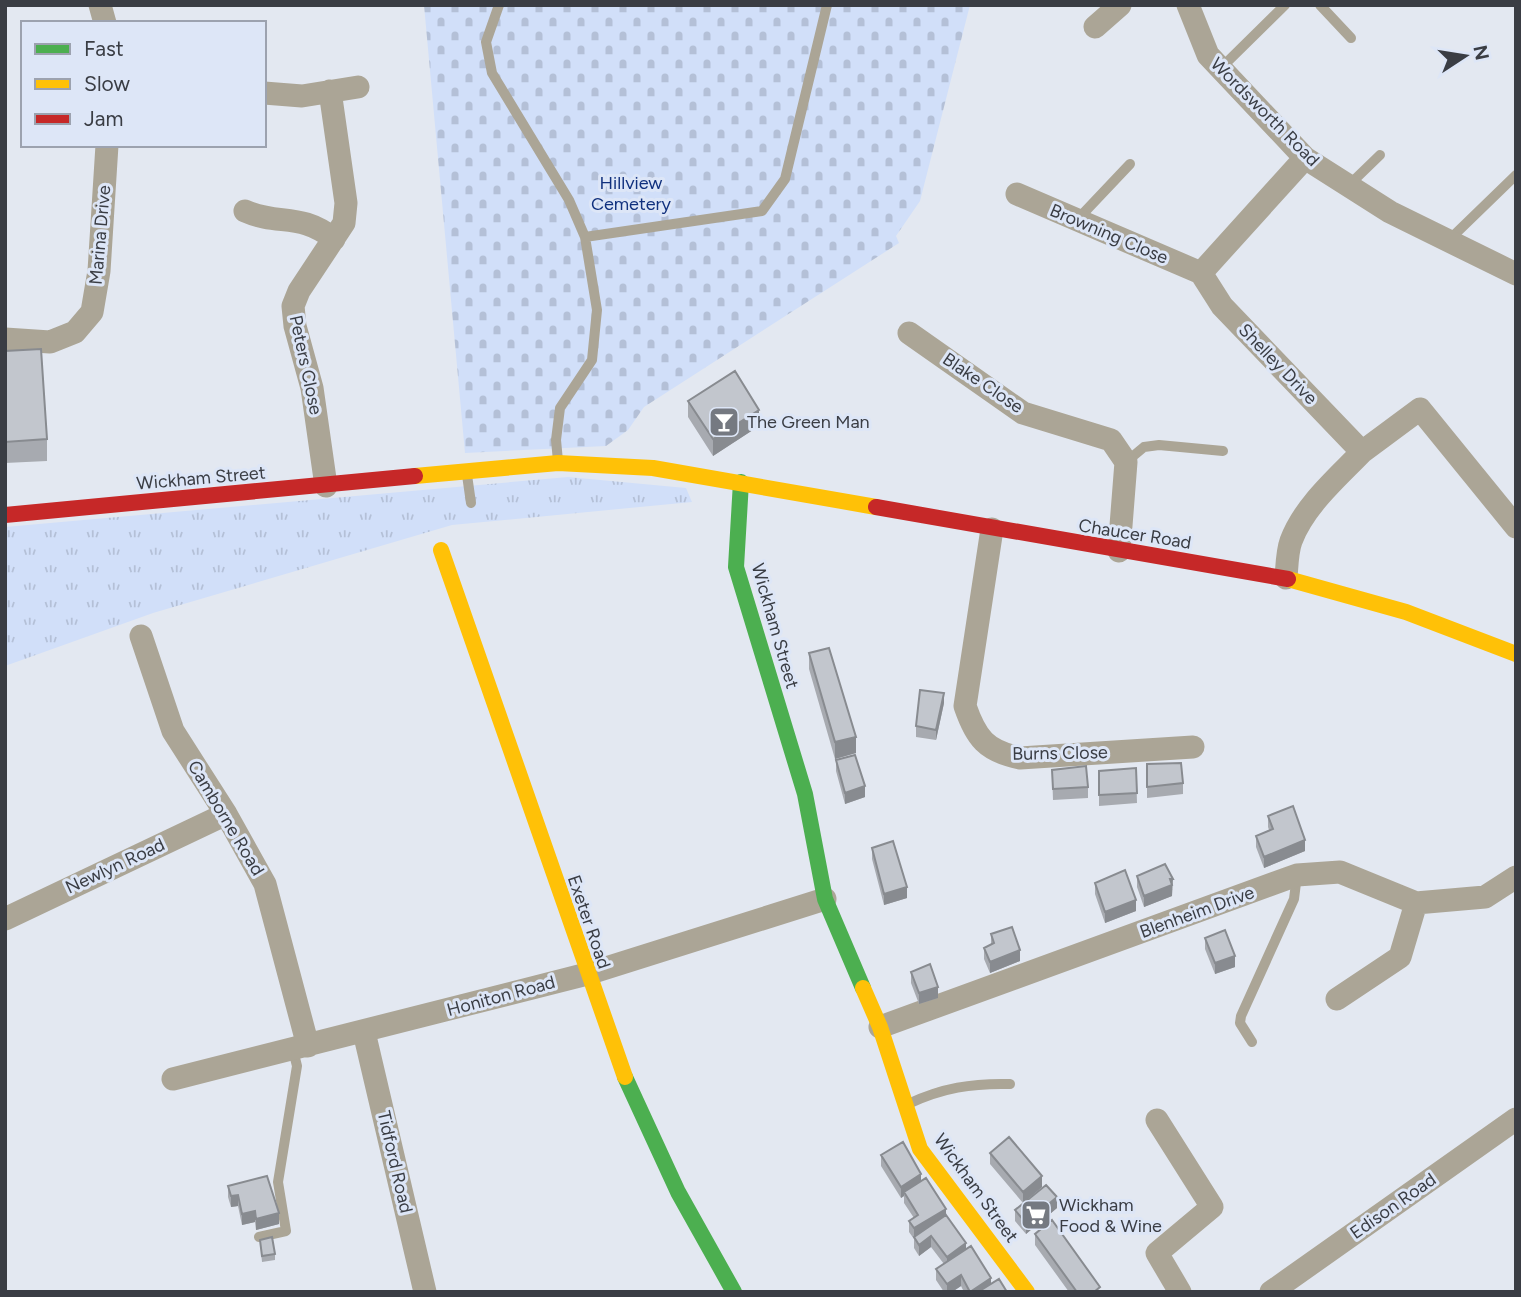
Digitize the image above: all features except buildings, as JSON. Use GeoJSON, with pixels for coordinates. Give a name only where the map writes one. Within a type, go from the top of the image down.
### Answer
{"type":"FeatureCollection","features":[{"type":"Feature","properties":{"kind":"street"},"geometry":{"type":"LineString","coordinates":[[1095,27],[1120,5]]}},
{"type":"Feature","properties":{"kind":"street","name":"Wordsworth Road"},"geometry":{"type":"LineString","coordinates":[[1188,5],[1208,55],[1306,158],[1347,187],[1390,212],[1516,274]]}},
{"type":"Feature","properties":{"kind":"street"},"geometry":{"type":"LineString","coordinates":[[266,93],[302,96],[358,87]]}},
{"type":"Feature","properties":{"kind":"street","name":"Peters Close"},"geometry":{"type":"LineString","coordinates":[[326,486],[312,388],[295,326],[293,306],[299,291],[344,223],[346,203],[330,92]]}},
{"type":"Feature","properties":{"kind":"street","name":"Marina Drive"},"geometry":{"type":"LineString","coordinates":[[5,339],[50,342],[75,332],[92,312],[99,271],[107,147]]}},
{"type":"Feature","properties":{"kind":"street"},"geometry":{"type":"LineString","coordinates":[[1201,273],[1306,158]]}},
{"type":"Feature","properties":{"kind":"street","name":"Browning Close"},"geometry":{"type":"LineString","coordinates":[[1017,194],[1201,273]]}},
{"type":"Feature","properties":{"kind":"street"},"geometry":{"type":"LineString","coordinates":[[245,211],[262,219],[303,220],[334,239]]}},
{"type":"Feature","properties":{"kind":"street","name":"Shelley Drive"},"geometry":{"type":"LineString","coordinates":[[1201,273],[1222,306],[1362,452]]}},
{"type":"Feature","properties":{"kind":"street","name":"Blake Close"},"geometry":{"type":"LineString","coordinates":[[909,333],[1023,413],[1111,440],[1125,462]]}},
{"type":"Feature","properties":{"kind":"street"},"geometry":{"type":"LineString","coordinates":[[1286,578],[1290,543],[1318,499],[1362,452],[1420,409],[1516,527]]}},
{"type":"Feature","properties":{"kind":"street"},"geometry":{"type":"LineString","coordinates":[[1119,551],[1125,462]]}},
{"type":"Feature","properties":{"kind":"street","name":"Wickham Street"},"geometry":{"type":"LineString","coordinates":[[5,515],[558,463],[653,468],[740,482],[736,567],[805,794],[825,899],[880,1027],[920,1149],[1027,1292]]}},
{"type":"Feature","properties":{"kind":"street","name":"Chaucer Road"},"geometry":{"type":"LineString","coordinates":[[740,482],[992,529],[1286,578],[1406,612],[1516,654]]}},
{"type":"Feature","properties":{"kind":"street","name":"Burns Close"},"geometry":{"type":"LineString","coordinates":[[992,529],[965,706],[974,732],[996,753],[1020,758],[1193,747]]}},
{"type":"Feature","properties":{"kind":"street","name":"Exeter Road"},"geometry":{"type":"LineString","coordinates":[[441,550],[587,974],[636,1106],[678,1192],[734,1292]]}},
{"type":"Feature","properties":{"kind":"street","name":"Camborne Road"},"geometry":{"type":"LineString","coordinates":[[141,636],[173,731],[226,814],[265,884],[301,1048]]}},
{"type":"Feature","properties":{"kind":"street","name":"Newlyn Road"},"geometry":{"type":"LineString","coordinates":[[5,919],[226,814]]}},
{"type":"Feature","properties":{"kind":"street","name":"Blenheim Drive"},"geometry":{"type":"LineString","coordinates":[[880,1027],[1297,875],[1340,872],[1416,903],[1485,897],[1516,877]]}},
{"type":"Feature","properties":{"kind":"street","name":"Honiton Road"},"geometry":{"type":"LineString","coordinates":[[173,1079],[587,974],[825,899]]}},
{"type":"Feature","properties":{"kind":"street"},"geometry":{"type":"LineString","coordinates":[[1337,999],[1400,957],[1416,903]]}},
{"type":"Feature","properties":{"kind":"street","name":"Tidford Road"},"geometry":{"type":"LineString","coordinates":[[364,1032],[425,1292]]}},
{"type":"Feature","properties":{"kind":"street","name":"Edison Road"},"geometry":{"type":"LineString","coordinates":[[1271,1292],[1516,1119]]}},
{"type":"Feature","properties":{"kind":"street"},"geometry":{"type":"LineString","coordinates":[[1157,1120],[1212,1207],[1157,1253],[1180,1292]]}},
{"type":"Feature","properties":{"kind":"lane"},"geometry":{"type":"LineString","coordinates":[[499,5],[486,42],[492,74],[569,200],[585,237],[597,310],[592,360],[560,408],[556,440],[558,463]]}},
{"type":"Feature","properties":{"kind":"lane"},"geometry":{"type":"LineString","coordinates":[[585,237],[762,211],[785,179],[827,5]]}},
{"type":"Feature","properties":{"kind":"lane"},"geometry":{"type":"LineString","coordinates":[[1221,68],[1284,5]]}},
{"type":"Feature","properties":{"kind":"lane"},"geometry":{"type":"LineString","coordinates":[[1320,5],[1351,38]]}},
{"type":"Feature","properties":{"kind":"lane"},"geometry":{"type":"LineString","coordinates":[[1347,187],[1380,155]]}},
{"type":"Feature","properties":{"kind":"lane"},"geometry":{"type":"LineString","coordinates":[[1077,220],[1130,164]]}},
{"type":"Feature","properties":{"kind":"lane"},"geometry":{"type":"LineString","coordinates":[[1449,240],[1516,175]]}},
{"type":"Feature","properties":{"kind":"lane"},"geometry":{"type":"LineString","coordinates":[[1125,462],[1144,447],[1159,445],[1223,451]]}},
{"type":"Feature","properties":{"kind":"lane"},"geometry":{"type":"LineString","coordinates":[[467,472],[471,503]]}},
{"type":"Feature","properties":{"kind":"lane"},"geometry":{"type":"LineString","coordinates":[[1252,1042],[1240,1023],[1241,1016],[1294,899],[1297,875]]}},
{"type":"Feature","properties":{"kind":"lane"},"geometry":{"type":"LineString","coordinates":[[260,1237],[286,1231],[278,1182],[301,1048]]}},
{"type":"Feature","properties":{"kind":"lane"},"geometry":{"type":"LineString","coordinates":[[905,1105],[931,1093],[971,1083],[1010,1084]]}},
{"type":"Feature","properties":{"kind":"green space","name":"Hillview Cemetery"},"geometry":{"type":"Polygon","coordinates":[[[424,5],[970,5],[920,201],[896,236],[899,243],[644,407],[628,430],[606,446],[465,453],[424,5]]]}},
{"type":"Feature","properties":{"kind":"green space"},"geometry":{"type":"Polygon","coordinates":[[[568,477],[686,488],[692,502],[452,525],[153,613],[5,666],[5,527],[568,477]]]}},
{"type":"Feature","properties":{"kind":"traffic: fast"},"geometry":{"type":"LineString","coordinates":[[741,482],[736,567],[805,794],[825,899],[863,988]]}},
{"type":"Feature","properties":{"kind":"traffic: fast"},"geometry":{"type":"LineString","coordinates":[[625,1077],[678,1192],[734,1292]]}},
{"type":"Feature","properties":{"kind":"traffic: slow"},"geometry":{"type":"LineString","coordinates":[[415,476],[558,463],[653,468],[876,507]]}},
{"type":"Feature","properties":{"kind":"traffic: slow"},"geometry":{"type":"LineString","coordinates":[[441,550],[625,1077]]}},
{"type":"Feature","properties":{"kind":"traffic: slow"},"geometry":{"type":"LineString","coordinates":[[1288,579],[1406,612],[1516,654]]}},
{"type":"Feature","properties":{"kind":"traffic: slow"},"geometry":{"type":"LineString","coordinates":[[863,988],[880,1027],[920,1149],[1027,1292]]}},
{"type":"Feature","properties":{"kind":"traffic: jam"},"geometry":{"type":"LineString","coordinates":[[5,515],[415,476]]}},
{"type":"Feature","properties":{"kind":"traffic: jam"},"geometry":{"type":"LineString","coordinates":[[876,507],[1288,579]]}},
{"type":"Feature","properties":{"kind":"place","name":"The Green Man"},"geometry":{"type":"Point","coordinates":[724,422]}},
{"type":"Feature","properties":{"kind":"place","name":"Wickham Food & Wine"},"geometry":{"type":"Point","coordinates":[1036,1215]}}]}
